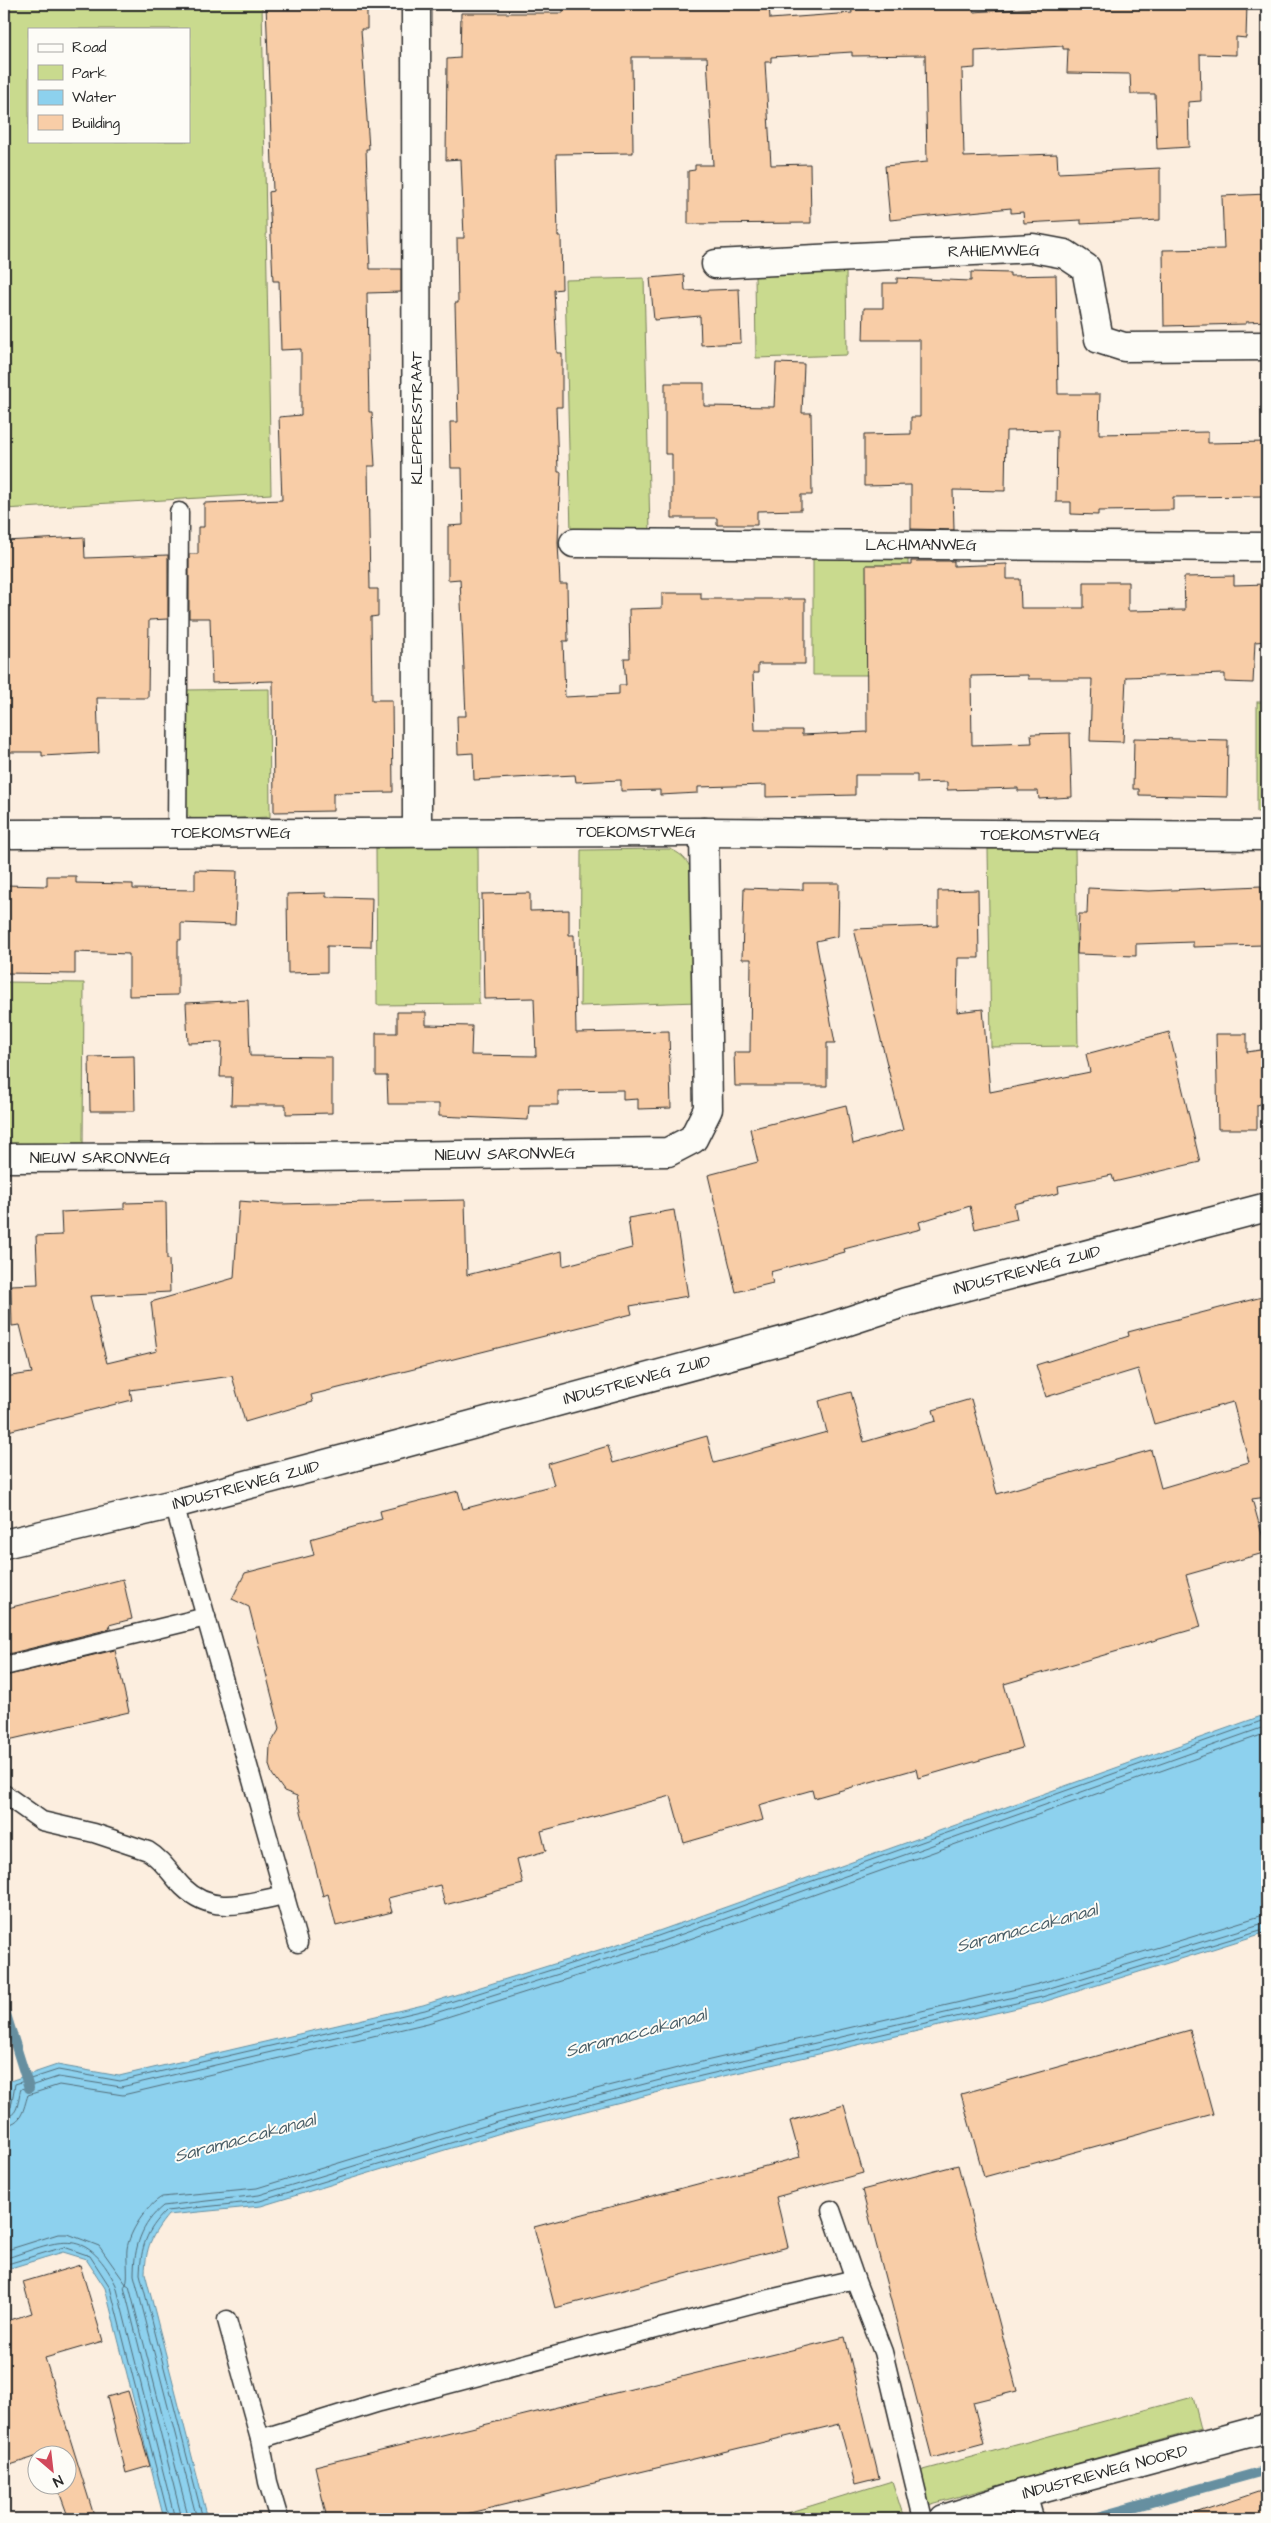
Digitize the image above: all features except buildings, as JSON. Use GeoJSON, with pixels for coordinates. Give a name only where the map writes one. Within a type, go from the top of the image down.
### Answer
{"type":"FeatureCollection","features":[{"type":"Feature","properties":{"kind":"street","name":"KLEPPERSTRAAT"},"geometry":{"type":"LineString","coordinates":[[416,4],[417,832]]}},
{"type":"Feature","properties":{"kind":"street","name":"RAHIEMWEG"},"geometry":{"type":"LineString","coordinates":[[716,264],[1033,248],[1065,254],[1086,268],[1099,339],[1124,347],[1267,346]]}},
{"type":"Feature","properties":{"kind":"street","name":"LACHMANWEG"},"geometry":{"type":"LineString","coordinates":[[574,543],[1267,547]]}},
{"type":"Feature","properties":{"kind":"street","name":"TOEKOMSTWEG"},"geometry":{"type":"LineString","coordinates":[[4,834],[704,832],[1267,836]]}},
{"type":"Feature","properties":{"kind":"street","name":"NIEUW SARONWEG"},"geometry":{"type":"LineString","coordinates":[[4,1158],[313,1158],[668,1152],[692,1139],[708,1109],[704,832]]}},
{"type":"Feature","properties":{"kind":"street","name":"INDUSTRIEWEG ZUID"},"geometry":{"type":"LineString","coordinates":[[4,1544],[174,1504],[812,1333],[906,1302],[1267,1206]]}},
{"type":"Feature","properties":{"kind":"street","name":"INDUSTRIEWEG NOORD"},"geometry":{"type":"LineString","coordinates":[[944,2519],[1026,2507],[1267,2428]]}},
{"type":"Feature","properties":{"kind":"lane"},"geometry":{"type":"LineString","coordinates":[[177,833],[179,512]]}},
{"type":"Feature","properties":{"kind":"lane"},"geometry":{"type":"LineString","coordinates":[[174,1504],[298,1943]]}},
{"type":"Feature","properties":{"kind":"lane"},"geometry":{"type":"LineString","coordinates":[[4,1666],[206,1617]]}},
{"type":"Feature","properties":{"kind":"lane"},"geometry":{"type":"LineString","coordinates":[[4,1794],[42,1821],[110,1838],[156,1855],[182,1886],[197,1899],[212,1905],[223,1907],[285,1895]]}},
{"type":"Feature","properties":{"kind":"lane"},"geometry":{"type":"LineString","coordinates":[[831,2210],[883,2352],[923,2519]]}},
{"type":"Feature","properties":{"kind":"lane"},"geometry":{"type":"LineString","coordinates":[[260,2439],[380,2402],[770,2298],[855,2279]]}},
{"type":"Feature","properties":{"kind":"lane"},"geometry":{"type":"LineString","coordinates":[[227,2320],[260,2439],[268,2482],[279,2519]]}},
{"type":"Feature","properties":{"kind":"green space"},"geometry":{"type":"Polygon","coordinates":[[[4,4],[262,4],[271,494],[4,509],[4,4]]]}},
{"type":"Feature","properties":{"kind":"green space"},"geometry":{"type":"Polygon","coordinates":[[[846,269],[847,355],[756,358],[755,272],[846,269]]]}},
{"type":"Feature","properties":{"kind":"green space"},"geometry":{"type":"Polygon","coordinates":[[[644,278],[650,532],[571,534],[565,280],[644,278]]]}},
{"type":"Feature","properties":{"kind":"green space"},"geometry":{"type":"Polygon","coordinates":[[[908,555],[909,675],[813,675],[813,556],[908,555]]]}},
{"type":"Feature","properties":{"kind":"green space"},"geometry":{"type":"Polygon","coordinates":[[[269,689],[270,817],[194,820],[186,815],[184,809],[184,690],[269,689]]]}},
{"type":"Feature","properties":{"kind":"green space"},"geometry":{"type":"Polygon","coordinates":[[[1257,702],[1267,702],[1267,812],[1257,812],[1257,702]]]}},
{"type":"Feature","properties":{"kind":"green space"},"geometry":{"type":"Polygon","coordinates":[[[478,847],[479,1004],[377,1005],[376,848],[478,847]]]}},
{"type":"Feature","properties":{"kind":"green space"},"geometry":{"type":"Polygon","coordinates":[[[1075,848],[1078,1046],[991,1047],[988,849],[1075,848]]]}},
{"type":"Feature","properties":{"kind":"green space"},"geometry":{"type":"Polygon","coordinates":[[[670,849],[681,855],[688,863],[696,885],[698,1002],[580,1006],[581,850],[670,849]]]}},
{"type":"Feature","properties":{"kind":"green space"},"geometry":{"type":"Polygon","coordinates":[[[4,982],[84,983],[83,1148],[4,1147],[4,982]]]}},
{"type":"Feature","properties":{"kind":"green space"},"geometry":{"type":"Polygon","coordinates":[[[1193,2397],[1201,2429],[928,2505],[920,2471],[1193,2397]]]}},
{"type":"Feature","properties":{"kind":"green space"},"geometry":{"type":"Polygon","coordinates":[[[892,2481],[903,2515],[889,2519],[768,2519],[892,2481]]]}},
{"type":"Feature","properties":{"kind":"water","name":"Saramaccakanaal"},"geometry":{"type":"Polygon","coordinates":[[[1267,1714],[1267,1932],[1043,2002],[702,2081],[504,2132],[261,2206],[168,2215],[150,2242],[145,2273],[208,2519],[164,2519],[105,2288],[86,2259],[63,2252],[4,2270],[4,2108],[6,2106],[10,2081],[57,2065],[119,2076],[423,2005],[653,1933],[1267,1714]]]}},
{"type":"Feature","properties":{"kind":"waterway"},"geometry":{"type":"LineString","coordinates":[[4,2008],[29,2088]]}},
{"type":"Feature","properties":{"kind":"waterway"},"geometry":{"type":"LineString","coordinates":[[1090,2519],[1267,2470]]}}]}
